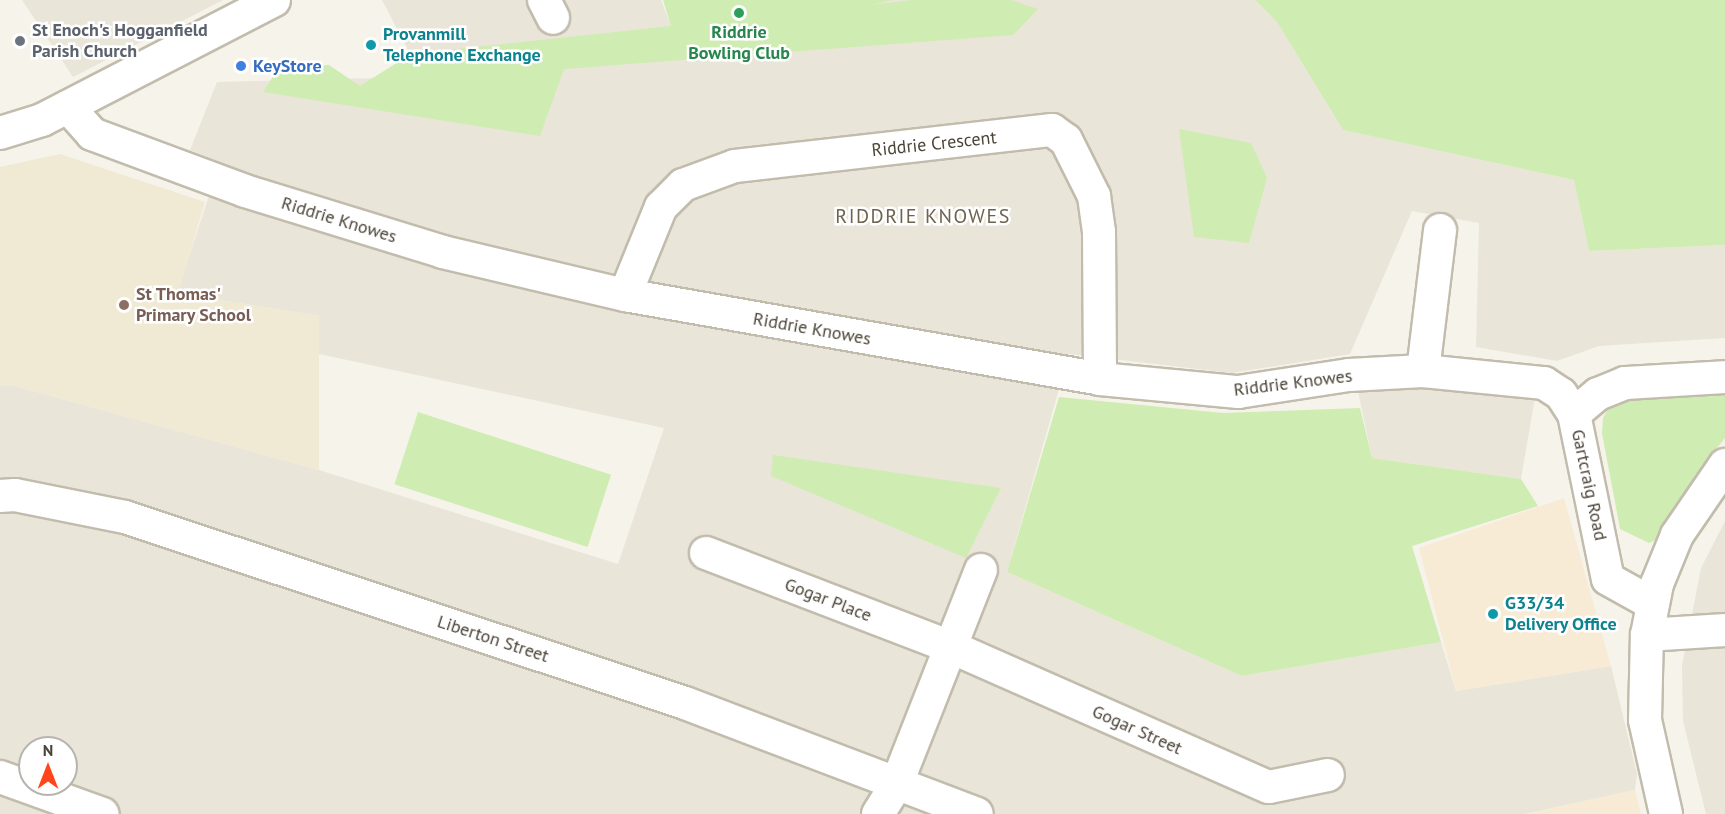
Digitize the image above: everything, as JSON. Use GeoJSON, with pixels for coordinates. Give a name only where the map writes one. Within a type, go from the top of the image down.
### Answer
{"type":"FeatureCollection","features":[{"type":"Feature","properties":{"kind":"street"},"geometry":{"type":"LineString","coordinates":[[0,133],[68,107],[274,0]]}},
{"type":"Feature","properties":{"kind":"street","name":"Riddrie Knowes"},"geometry":{"type":"LineString","coordinates":[[68,107],[92,134],[245,191],[443,252],[625,295],[1100,379],[1238,392],[1350,375],[1423,371],[1544,382],[1561,394],[1574,414]]}},
{"type":"Feature","properties":{"kind":"street","name":"Riddrie Crescent"},"geometry":{"type":"LineString","coordinates":[[625,295],[661,207],[683,185],[735,166],[1052,130],[1066,140],[1094,196],[1099,232],[1100,379]]}},
{"type":"Feature","properties":{"kind":"street"},"geometry":{"type":"LineString","coordinates":[[1423,371],[1440,230]]}},
{"type":"Feature","properties":{"kind":"street"},"geometry":{"type":"LineString","coordinates":[[1574,414],[1598,394],[1625,383],[1725,377]]}},
{"type":"Feature","properties":{"kind":"street","name":"Gartcraig Road"},"geometry":{"type":"LineString","coordinates":[[1574,414],[1604,556],[1655,594]]}},
{"type":"Feature","properties":{"kind":"street"},"geometry":{"type":"LineString","coordinates":[[1665,814],[1645,720],[1647,634],[1655,594],[1677,535],[1725,465]]}},
{"type":"Feature","properties":{"kind":"street","name":"Liberton Street"},"geometry":{"type":"LineString","coordinates":[[0,496],[15,495],[125,518],[685,703],[977,814]]}},
{"type":"Feature","properties":{"kind":"street","name":"Gogar Place"},"geometry":{"type":"LineString","coordinates":[[706,553],[951,647]]}},
{"type":"Feature","properties":{"kind":"street"},"geometry":{"type":"LineString","coordinates":[[878,814],[897,783],[981,570]]}},
{"type":"Feature","properties":{"kind":"street"},"geometry":{"type":"LineString","coordinates":[[1647,634],[1725,630]]}},
{"type":"Feature","properties":{"kind":"street","name":"Gogar Street"},"geometry":{"type":"LineString","coordinates":[[951,647],[1269,788],[1328,776]]}},
{"type":"Feature","properties":{"kind":"street"},"geometry":{"type":"LineString","coordinates":[[0,777],[103,814]]}},
{"type":"Feature","properties":{"kind":"shaded area"},"geometry":{"type":"Polygon","coordinates":[[[22,0],[223,0],[73,77],[22,0]]]}},
{"type":"Feature","properties":{"kind":"shaded area"},"geometry":{"type":"Polygon","coordinates":[[[382,0],[661,0],[674,34],[893,0],[1255,0],[1277,22],[1343,130],[1574,180],[1589,251],[1725,245],[1725,338],[1599,346],[1557,361],[1476,347],[1479,223],[1412,211],[1350,354],[1232,373],[1069,354],[1007,572],[1242,676],[1441,642],[1456,691],[1611,666],[1637,774],[1635,790],[1525,814],[0,814],[0,386],[15,386],[319,470],[618,564],[664,428],[319,354],[319,316],[177,293],[220,162],[190,150],[217,82],[422,77],[382,0]]]}},
{"type":"Feature","properties":{"kind":"shaded area","name":"St Thomas' Primary School"},"geometry":{"type":"Polygon","coordinates":[[[60,154],[205,202],[178,293],[319,316],[319,470],[15,386],[0,386],[0,167],[60,154]]]}},
{"type":"Feature","properties":{"kind":"shaded area"},"geometry":{"type":"Polygon","coordinates":[[[1408,383],[1535,397],[1521,479],[1372,458],[1358,391],[1408,383]]]}},
{"type":"Feature","properties":{"kind":"shaded area"},"geometry":{"type":"Polygon","coordinates":[[[1564,498],[1611,666],[1456,691],[1419,548],[1564,498]]]}},
{"type":"Feature","properties":{"kind":"shaded area"},"geometry":{"type":"Polygon","coordinates":[[[1725,521],[1725,814],[1706,814],[1683,721],[1682,666],[1701,568],[1725,521]]]}},
{"type":"Feature","properties":{"kind":"shaded area"},"geometry":{"type":"Polygon","coordinates":[[[1634,790],[1641,814],[1525,814],[1634,790]]]}},
{"type":"Feature","properties":{"kind":"green space"},"geometry":{"type":"Polygon","coordinates":[[[663,0],[893,0],[870,5],[912,0],[1011,0],[1038,9],[1013,35],[564,69],[540,136],[263,92],[280,66],[329,65],[360,86],[411,54],[671,26],[663,0]]]}},
{"type":"Feature","properties":{"kind":"green space"},"geometry":{"type":"Polygon","coordinates":[[[1255,0],[1725,0],[1725,245],[1589,251],[1574,180],[1343,130],[1277,22],[1255,0]]]}},
{"type":"Feature","properties":{"kind":"green space"},"geometry":{"type":"Polygon","coordinates":[[[1179,129],[1251,143],[1267,178],[1249,243],[1194,237],[1179,129]]]}},
{"type":"Feature","properties":{"kind":"green space"},"geometry":{"type":"Polygon","coordinates":[[[1725,388],[1725,438],[1696,474],[1658,539],[1649,543],[1620,529],[1602,433],[1603,418],[1611,404],[1617,398],[1725,388]]]}},
{"type":"Feature","properties":{"kind":"green space"},"geometry":{"type":"Polygon","coordinates":[[[1059,397],[1223,413],[1360,408],[1372,458],[1521,479],[1538,506],[1412,546],[1441,642],[1242,676],[1007,572],[1059,397]]]}},
{"type":"Feature","properties":{"kind":"green space"},"geometry":{"type":"Polygon","coordinates":[[[418,412],[611,475],[588,547],[395,484],[418,412]]]}},
{"type":"Feature","properties":{"kind":"green space"},"geometry":{"type":"Polygon","coordinates":[[[773,455],[1001,488],[966,558],[771,476],[773,455]]]}},
{"type":"Feature","properties":{"kind":"place","name":"Riddrie Bowling Club"},"geometry":{"type":"Point","coordinates":[739,13]}},
{"type":"Feature","properties":{"kind":"place","name":"St Enoch's Hogganfield Parish Church"},"geometry":{"type":"Point","coordinates":[20,41]}},
{"type":"Feature","properties":{"kind":"place","name":"Provanmill Telephone Exchange"},"geometry":{"type":"Point","coordinates":[371,45]}},
{"type":"Feature","properties":{"kind":"place","name":"KeyStore"},"geometry":{"type":"Point","coordinates":[241,66]}},
{"type":"Feature","properties":{"kind":"place","name":"St Thomas' Primary School"},"geometry":{"type":"Point","coordinates":[124,305]}},
{"type":"Feature","properties":{"kind":"place","name":"G33/34 Delivery Office"},"geometry":{"type":"Point","coordinates":[1493,614]}},
{"type":"Feature","properties":{"kind":"district","name":"RIDDRIE KNOWES"},"geometry":{"type":"Point","coordinates":[923,216]}}]}
